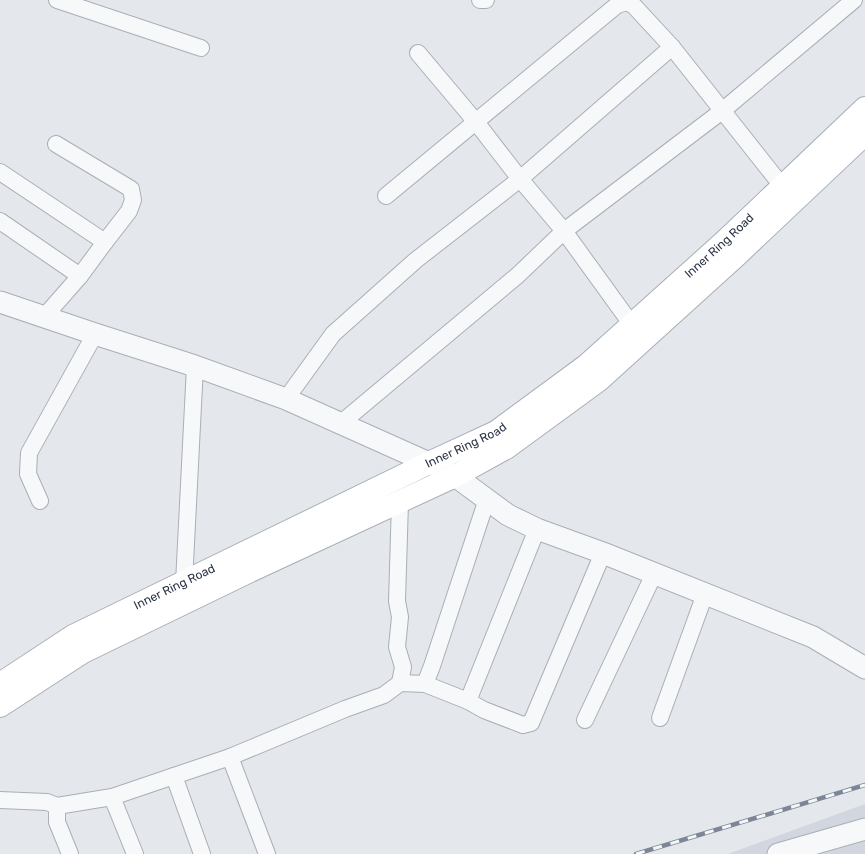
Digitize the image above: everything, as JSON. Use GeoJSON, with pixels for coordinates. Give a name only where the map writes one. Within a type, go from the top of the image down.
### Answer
{"type":"FeatureCollection","features":[{"type":"Feature","properties":{"kind":"main road","name":"Inner Ring Road"},"geometry":{"type":"LineString","coordinates":[[0,684],[73,636],[496,432],[587,365],[725,240],[865,108]]}},
{"type":"Feature","properties":{"kind":"main road","name":"Inner Ring Road"},"geometry":{"type":"LineString","coordinates":[[0,706],[83,652],[248,572],[455,476],[506,448],[599,380],[738,254],[865,134]]}},
{"type":"Feature","properties":{"kind":"street"},"geometry":{"type":"LineString","coordinates":[[57,0],[201,48]]}},
{"type":"Feature","properties":{"kind":"street"},"geometry":{"type":"LineString","coordinates":[[480,0],[486,0]]}},
{"type":"Feature","properties":{"kind":"street"},"geometry":{"type":"LineString","coordinates":[[340,424],[518,275],[564,231],[722,111],[854,0]]}},
{"type":"Feature","properties":{"kind":"street"},"geometry":{"type":"LineString","coordinates":[[386,196],[617,5],[627,2],[634,6],[672,47],[782,186]]}},
{"type":"Feature","properties":{"kind":"street"},"geometry":{"type":"LineString","coordinates":[[286,399],[333,334],[416,260],[520,179],[672,47]]}},
{"type":"Feature","properties":{"kind":"street"},"geometry":{"type":"LineString","coordinates":[[418,53],[564,231],[632,325]]}},
{"type":"Feature","properties":{"kind":"street"},"geometry":{"type":"LineString","coordinates":[[44,316],[80,276],[129,211],[133,200],[130,189],[56,144]]}},
{"type":"Feature","properties":{"kind":"street"},"geometry":{"type":"LineString","coordinates":[[0,172],[105,242]]}},
{"type":"Feature","properties":{"kind":"street"},"geometry":{"type":"LineString","coordinates":[[0,221],[80,276]]}},
{"type":"Feature","properties":{"kind":"street"},"geometry":{"type":"LineString","coordinates":[[0,302],[195,366],[286,399],[455,476],[508,515],[536,528],[603,553],[812,637],[865,668]]}},
{"type":"Feature","properties":{"kind":"street"},"geometry":{"type":"LineString","coordinates":[[40,501],[28,474],[29,453],[95,334]]}},
{"type":"Feature","properties":{"kind":"street"},"geometry":{"type":"LineString","coordinates":[[184,583],[195,366]]}},
{"type":"Feature","properties":{"kind":"street"},"geometry":{"type":"LineString","coordinates":[[425,684],[487,499]]}},
{"type":"Feature","properties":{"kind":"street"},"geometry":{"type":"LineString","coordinates":[[0,800],[47,802],[58,806],[112,797],[230,757],[345,709],[384,695],[400,682],[403,667],[398,647],[400,617],[397,601],[400,502]]}},
{"type":"Feature","properties":{"kind":"street"},"geometry":{"type":"LineString","coordinates":[[468,701],[536,528]]}},
{"type":"Feature","properties":{"kind":"street"},"geometry":{"type":"LineString","coordinates":[[400,682],[425,684],[468,701],[484,710],[523,725],[531,723],[603,553]]}},
{"type":"Feature","properties":{"kind":"street"},"geometry":{"type":"LineString","coordinates":[[585,720],[654,574]]}},
{"type":"Feature","properties":{"kind":"street"},"geometry":{"type":"LineString","coordinates":[[660,718],[705,594]]}},
{"type":"Feature","properties":{"kind":"street"},"geometry":{"type":"LineString","coordinates":[[230,757],[267,854]]}},
{"type":"Feature","properties":{"kind":"street"},"geometry":{"type":"LineString","coordinates":[[174,776],[202,854]]}},
{"type":"Feature","properties":{"kind":"street"},"geometry":{"type":"LineString","coordinates":[[112,797],[136,854]]}},
{"type":"Feature","properties":{"kind":"street"},"geometry":{"type":"LineString","coordinates":[[58,806],[57,822],[70,854]]}},
{"type":"Feature","properties":{"kind":"street"},"geometry":{"type":"LineString","coordinates":[[778,854],[865,829]]}},
{"type":"Feature","properties":{"kind":"shaded area"},"geometry":{"type":"Polygon","coordinates":[[[865,804],[865,854],[728,854],[865,804]]]}},
{"type":"Feature","properties":{"kind":"railway"},"geometry":{"type":"LineString","coordinates":[[636,854],[865,785]]}}]}
